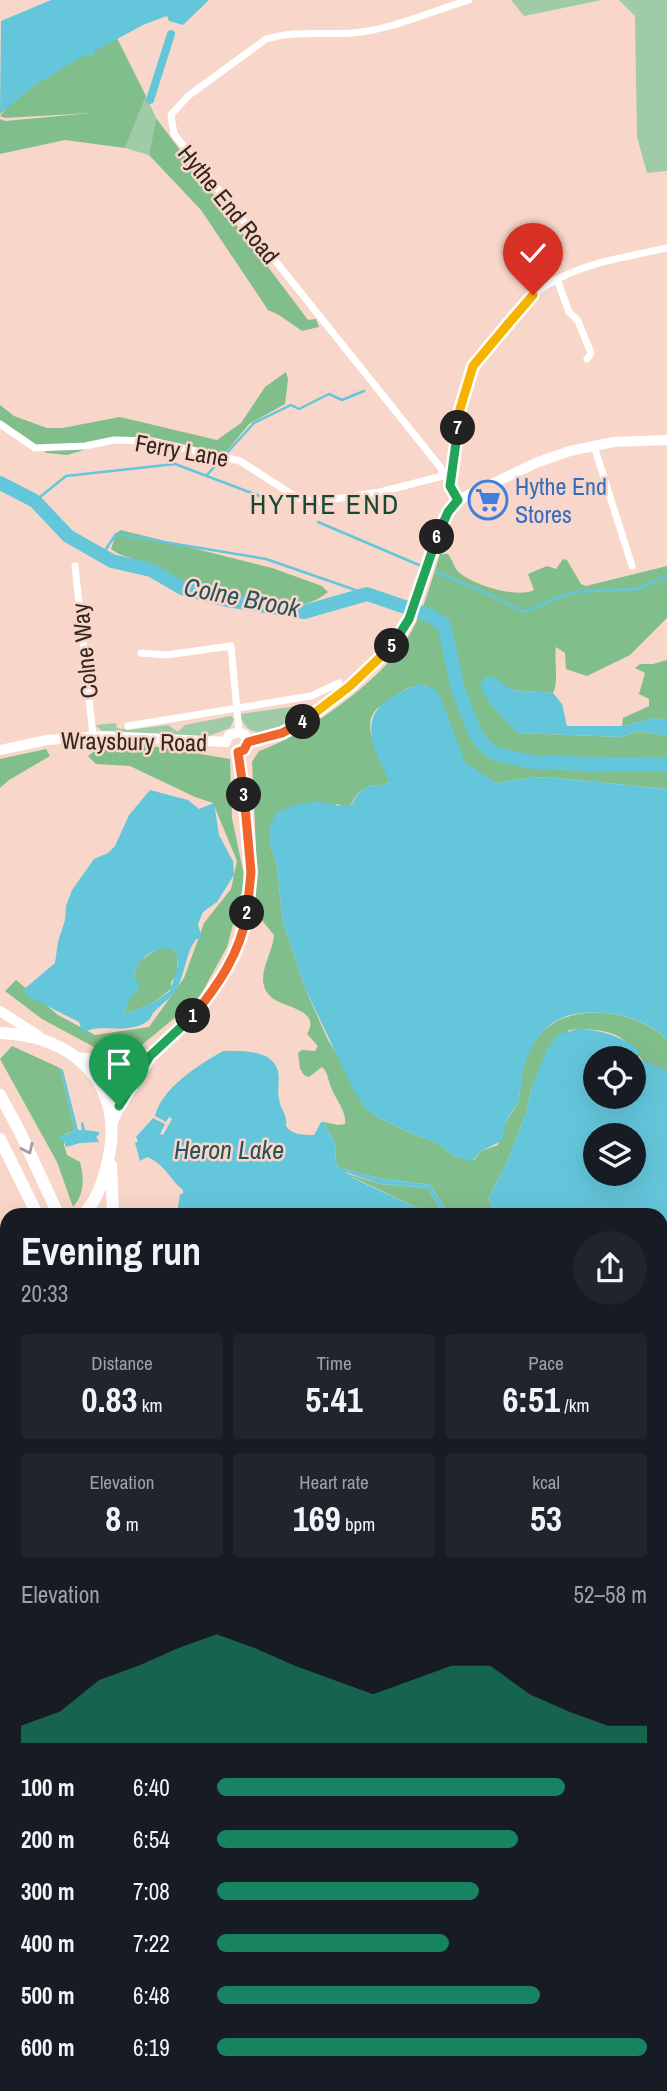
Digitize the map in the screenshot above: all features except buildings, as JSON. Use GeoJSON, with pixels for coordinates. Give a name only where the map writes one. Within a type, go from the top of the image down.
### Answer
{"type":"FeatureCollection","features":[{"type":"Feature","properties":{"kind":"highway"},"geometry":{"type":"LineString","coordinates":[[0,1033],[46,1040],[76,1056],[93,1072],[103,1088],[110,1109],[113,1208]]}},
{"type":"Feature","properties":{"kind":"highway"},"geometry":{"type":"LineString","coordinates":[[0,1095],[56,1208]]}},
{"type":"Feature","properties":{"kind":"highway"},"geometry":{"type":"LineString","coordinates":[[0,1139],[34,1208]]}},
{"type":"Feature","properties":{"kind":"highway"},"geometry":{"type":"LineString","coordinates":[[88,1208],[101,1187],[110,1154]]}},
{"type":"Feature","properties":{"kind":"main road"},"geometry":{"type":"LineString","coordinates":[[248,742],[245,735],[239,732],[229,735],[226,742],[231,750],[238,752],[244,750],[248,742],[282,733],[323,708],[383,656],[409,619],[443,521],[458,500],[538,462],[613,442],[667,440]]}},
{"type":"Feature","properties":{"kind":"main road","name":"Wraysbury Road"},"geometry":{"type":"LineString","coordinates":[[0,750],[47,740],[93,736],[226,742]]}},
{"type":"Feature","properties":{"kind":"main road"},"geometry":{"type":"LineString","coordinates":[[112,1124],[128,1089],[150,1056],[190,1020],[216,988],[238,945],[246,920],[251,872],[238,752]]}},
{"type":"Feature","properties":{"kind":"main road"},"geometry":{"type":"LineString","coordinates":[[0,1011],[46,1040]]}},
{"type":"Feature","properties":{"kind":"main road"},"geometry":{"type":"LineString","coordinates":[[76,1056],[118,1062],[150,1056]]}},
{"type":"Feature","properties":{"kind":"street","name":"Hythe End Road"},"geometry":{"type":"LineString","coordinates":[[447,477],[174,134],[171,115],[188,96],[266,39],[279,35],[373,30],[469,0]]}},
{"type":"Feature","properties":{"kind":"street"},"geometry":{"type":"LineString","coordinates":[[458,500],[447,477],[460,409],[473,366],[533,295],[557,279],[576,269],[667,248]]}},
{"type":"Feature","properties":{"kind":"street"},"geometry":{"type":"LineString","coordinates":[[557,279],[569,312],[578,321],[591,353],[587,359]]}},
{"type":"Feature","properties":{"kind":"street","name":"Ferry Lane"},"geometry":{"type":"LineString","coordinates":[[0,424],[35,448],[85,446],[114,440],[152,441],[240,461],[296,497],[315,502],[380,492],[447,477]]}},
{"type":"Feature","properties":{"kind":"street"},"geometry":{"type":"LineString","coordinates":[[594,446],[632,566]]}},
{"type":"Feature","properties":{"kind":"street","name":"Colne Way"},"geometry":{"type":"LineString","coordinates":[[75,566],[93,736]]}},
{"type":"Feature","properties":{"kind":"street"},"geometry":{"type":"LineString","coordinates":[[141,653],[166,654],[231,646],[239,732]]}},
{"type":"Feature","properties":{"kind":"street","name":"Wraysbury Road"},"geometry":{"type":"LineString","coordinates":[[128,726],[311,696],[339,683]]}},
{"type":"Feature","properties":{"kind":"green space"},"geometry":{"type":"Polygon","coordinates":[[[511,0],[602,0],[524,16],[511,0]]]}},
{"type":"Feature","properties":{"kind":"green space"},"geometry":{"type":"Polygon","coordinates":[[[619,0],[667,0],[667,171],[647,173],[637,137],[635,16],[619,0]]]}},
{"type":"Feature","properties":{"kind":"green space"},"geometry":{"type":"Polygon","coordinates":[[[117,38],[146,96],[125,148],[65,140],[0,154],[0,119],[5,121],[91,113],[5,118],[0,116],[41,81],[89,53],[91,57],[94,56],[92,52],[117,38]]]}},
{"type":"Feature","properties":{"kind":"green space"},"geometry":{"type":"Polygon","coordinates":[[[146,96],[156,118],[149,155],[125,148],[146,96]]]}},
{"type":"Feature","properties":{"kind":"green space"},"geometry":{"type":"Polygon","coordinates":[[[156,118],[308,320],[316,319],[319,327],[302,331],[268,310],[201,210],[149,155],[156,118]]]}},
{"type":"Feature","properties":{"kind":"green space"},"geometry":{"type":"Polygon","coordinates":[[[286,372],[288,379],[285,404],[249,424],[222,457],[159,444],[114,441],[67,455],[47,453],[0,423],[0,405],[14,416],[47,428],[62,428],[120,417],[217,440],[241,423],[265,387],[286,372]]]}},
{"type":"Feature","properties":{"kind":"green space"},"geometry":{"type":"Polygon","coordinates":[[[121,530],[272,568],[322,586],[328,592],[309,603],[287,607],[263,606],[237,600],[188,583],[115,552],[111,549],[116,533],[121,530]]]}},
{"type":"Feature","properties":{"kind":"green space"},"geometry":{"type":"Polygon","coordinates":[[[440,554],[448,554],[456,569],[471,580],[517,593],[534,590],[528,574],[547,566],[556,569],[563,559],[567,560],[581,584],[586,586],[667,566],[667,618],[630,655],[587,676],[566,669],[565,653],[556,647],[556,683],[553,693],[511,690],[518,733],[621,737],[639,731],[667,736],[667,789],[547,777],[496,783],[465,762],[457,750],[442,702],[435,691],[424,685],[409,688],[388,701],[376,710],[371,719],[372,737],[390,781],[384,785],[364,788],[351,804],[345,807],[337,804],[270,844],[277,867],[283,922],[304,986],[328,1040],[377,1117],[435,1142],[456,1157],[474,1160],[481,1151],[498,1145],[520,1095],[522,1074],[532,1045],[550,1026],[561,1019],[588,1013],[622,1016],[646,1025],[667,1040],[667,1071],[646,1063],[646,1046],[630,1046],[622,1038],[608,1032],[569,1030],[539,1072],[531,1090],[526,1113],[506,1165],[488,1198],[492,1208],[444,1208],[431,1185],[379,1178],[339,1168],[335,1143],[324,1122],[345,1124],[344,1114],[322,1067],[309,1077],[300,1069],[298,1053],[302,1050],[315,1051],[318,1046],[307,1034],[309,1019],[299,1010],[271,997],[263,983],[274,935],[255,912],[256,847],[252,762],[259,751],[298,733],[361,689],[395,655],[418,619],[440,554]]]}},
{"type":"Feature","properties":{"kind":"green space"},"geometry":{"type":"Polygon","coordinates":[[[667,660],[667,720],[654,718],[622,726],[623,718],[649,706],[649,699],[639,694],[645,673],[635,668],[640,664],[667,660]]]}},
{"type":"Feature","properties":{"kind":"green space"},"geometry":{"type":"Polygon","coordinates":[[[305,705],[316,709],[286,726],[263,732],[253,731],[245,725],[240,714],[305,705]]]}},
{"type":"Feature","properties":{"kind":"green space"},"geometry":{"type":"Polygon","coordinates":[[[231,716],[234,719],[230,728],[203,738],[102,731],[95,725],[116,723],[117,728],[128,730],[168,725],[178,732],[185,725],[231,716]]]}},
{"type":"Feature","properties":{"kind":"green space"},"geometry":{"type":"Polygon","coordinates":[[[134,743],[230,759],[232,818],[245,880],[227,947],[199,998],[138,1048],[96,1048],[42,1019],[5,991],[16,980],[58,1015],[95,1035],[149,1027],[184,978],[204,923],[231,889],[237,861],[213,803],[130,766],[96,764],[88,756],[99,748],[134,743]]]}},
{"type":"Feature","properties":{"kind":"green space"},"geometry":{"type":"Polygon","coordinates":[[[46,749],[50,756],[0,788],[0,759],[46,749]]]}},
{"type":"Feature","properties":{"kind":"green space"},"geometry":{"type":"Polygon","coordinates":[[[159,948],[171,948],[178,953],[177,974],[171,982],[171,989],[153,1003],[126,1014],[128,1001],[137,991],[134,976],[138,962],[159,948]]]}},
{"type":"Feature","properties":{"kind":"green space"},"geometry":{"type":"Polygon","coordinates":[[[12,1046],[60,1068],[75,1131],[65,1134],[64,1145],[67,1155],[80,1162],[82,1174],[82,1191],[73,1207],[57,1162],[0,1059],[12,1046]]]}},
{"type":"Feature","properties":{"kind":"green space"},"geometry":{"type":"Polygon","coordinates":[[[342,1172],[380,1184],[428,1188],[439,1208],[417,1208],[342,1172]]]}},
{"type":"Feature","properties":{"kind":"water"},"geometry":{"type":"Polygon","coordinates":[[[51,0],[209,0],[183,25],[169,21],[167,16],[143,25],[93,52],[94,56],[91,58],[89,53],[36,84],[0,114],[1,21],[51,0]]]}},
{"type":"Feature","properties":{"kind":"water"},"geometry":{"type":"Polygon","coordinates":[[[485,677],[496,677],[511,690],[553,693],[562,704],[567,726],[622,726],[654,718],[667,720],[667,736],[639,731],[621,737],[517,733],[491,705],[480,687],[485,677]]]}},
{"type":"Feature","properties":{"kind":"water"},"geometry":{"type":"Polygon","coordinates":[[[419,684],[434,688],[439,694],[465,762],[496,783],[547,777],[667,789],[667,1040],[646,1025],[614,1014],[574,1014],[551,1024],[534,1043],[528,1056],[518,1100],[508,1118],[502,1141],[481,1151],[472,1161],[456,1157],[435,1142],[377,1117],[366,1109],[353,1089],[304,986],[283,922],[277,867],[270,844],[269,830],[276,813],[311,802],[339,806],[352,804],[364,788],[389,782],[373,742],[373,719],[385,702],[419,684]]]}},
{"type":"Feature","properties":{"kind":"water"},"geometry":{"type":"Polygon","coordinates":[[[150,790],[188,800],[199,809],[214,803],[219,835],[233,861],[234,875],[217,902],[203,912],[198,924],[202,939],[196,939],[193,944],[176,989],[149,1020],[132,1028],[96,1029],[83,1034],[79,1022],[27,996],[23,990],[55,963],[66,906],[72,890],[94,859],[108,853],[115,846],[129,815],[150,790]],[[163,948],[141,961],[134,976],[140,986],[128,1002],[126,1014],[153,1003],[170,991],[178,966],[176,951],[163,948]]]}},
{"type":"Feature","properties":{"kind":"water"},"geometry":{"type":"Polygon","coordinates":[[[577,1029],[608,1034],[634,1046],[583,1046],[583,1109],[646,1109],[646,1062],[667,1071],[667,1208],[492,1208],[488,1198],[506,1165],[526,1113],[531,1090],[547,1049],[558,1035],[577,1029]]]}},
{"type":"Feature","properties":{"kind":"water","name":"Heron Lake"},"geometry":{"type":"Polygon","coordinates":[[[223,1051],[263,1055],[275,1064],[278,1071],[279,1099],[288,1129],[302,1135],[314,1135],[321,1122],[324,1122],[335,1143],[339,1168],[379,1178],[431,1185],[444,1208],[439,1208],[428,1188],[380,1184],[345,1172],[417,1208],[178,1208],[183,1190],[153,1160],[147,1157],[140,1161],[135,1143],[138,1141],[136,1137],[153,1118],[165,1124],[160,1134],[163,1135],[172,1119],[169,1117],[166,1122],[155,1116],[159,1106],[173,1087],[192,1070],[223,1051]]]}},
{"type":"Feature","properties":{"kind":"water"},"geometry":{"type":"Polygon","coordinates":[[[60,1068],[63,1070],[78,1130],[82,1130],[83,1122],[85,1130],[99,1132],[96,1136],[99,1142],[66,1147],[59,1137],[75,1131],[60,1068]]]}},
{"type":"Feature","properties":{"kind":"waterway"},"geometry":{"type":"LineString","coordinates":[[150,100],[171,34]]}},
{"type":"Feature","properties":{"kind":"waterway"},"geometry":{"type":"LineString","coordinates":[[207,475],[254,423],[291,405],[299,409],[329,394],[342,400],[364,391]]}},
{"type":"Feature","properties":{"kind":"waterway"},"geometry":{"type":"LineString","coordinates":[[35,501],[66,476],[175,464],[265,498]]}},
{"type":"Feature","properties":{"kind":"waterway","name":"Colne Brook"},"geometry":{"type":"LineString","coordinates":[[0,483],[35,501],[68,536],[112,561],[151,570],[182,588],[227,600],[304,612],[367,594],[431,616],[444,625],[458,689],[476,735],[496,754],[533,762],[667,764]]}},
{"type":"Feature","properties":{"kind":"waterway"},"geometry":{"type":"LineString","coordinates":[[318,522],[419,565]]}},
{"type":"Feature","properties":{"kind":"waterway"},"geometry":{"type":"LineString","coordinates":[[102,555],[116,534],[266,559],[367,594]]}},
{"type":"Feature","properties":{"kind":"waterway"},"geometry":{"type":"LineString","coordinates":[[436,572],[523,612],[573,592],[638,589],[667,576]]}},
{"type":"Feature","properties":{"kind":"place","name":"Hythe End Stores"},"geometry":{"type":"Point","coordinates":[488,500]}},
{"type":"Feature","properties":{"kind":"district","name":"HYTHE END"},"geometry":{"type":"Point","coordinates":[325,504]}},
{"type":"Feature","properties":{"kind":"route"},"geometry":{"type":"LineString","coordinates":[[119,1106],[150,1056],[190,1020],[216,988],[238,945],[246,920],[251,872],[238,752],[244,750],[248,742],[282,733],[323,708],[383,656],[400,635],[409,619],[443,521],[458,500],[450,486],[450,479],[460,409],[473,366],[533,295]]}}]}
